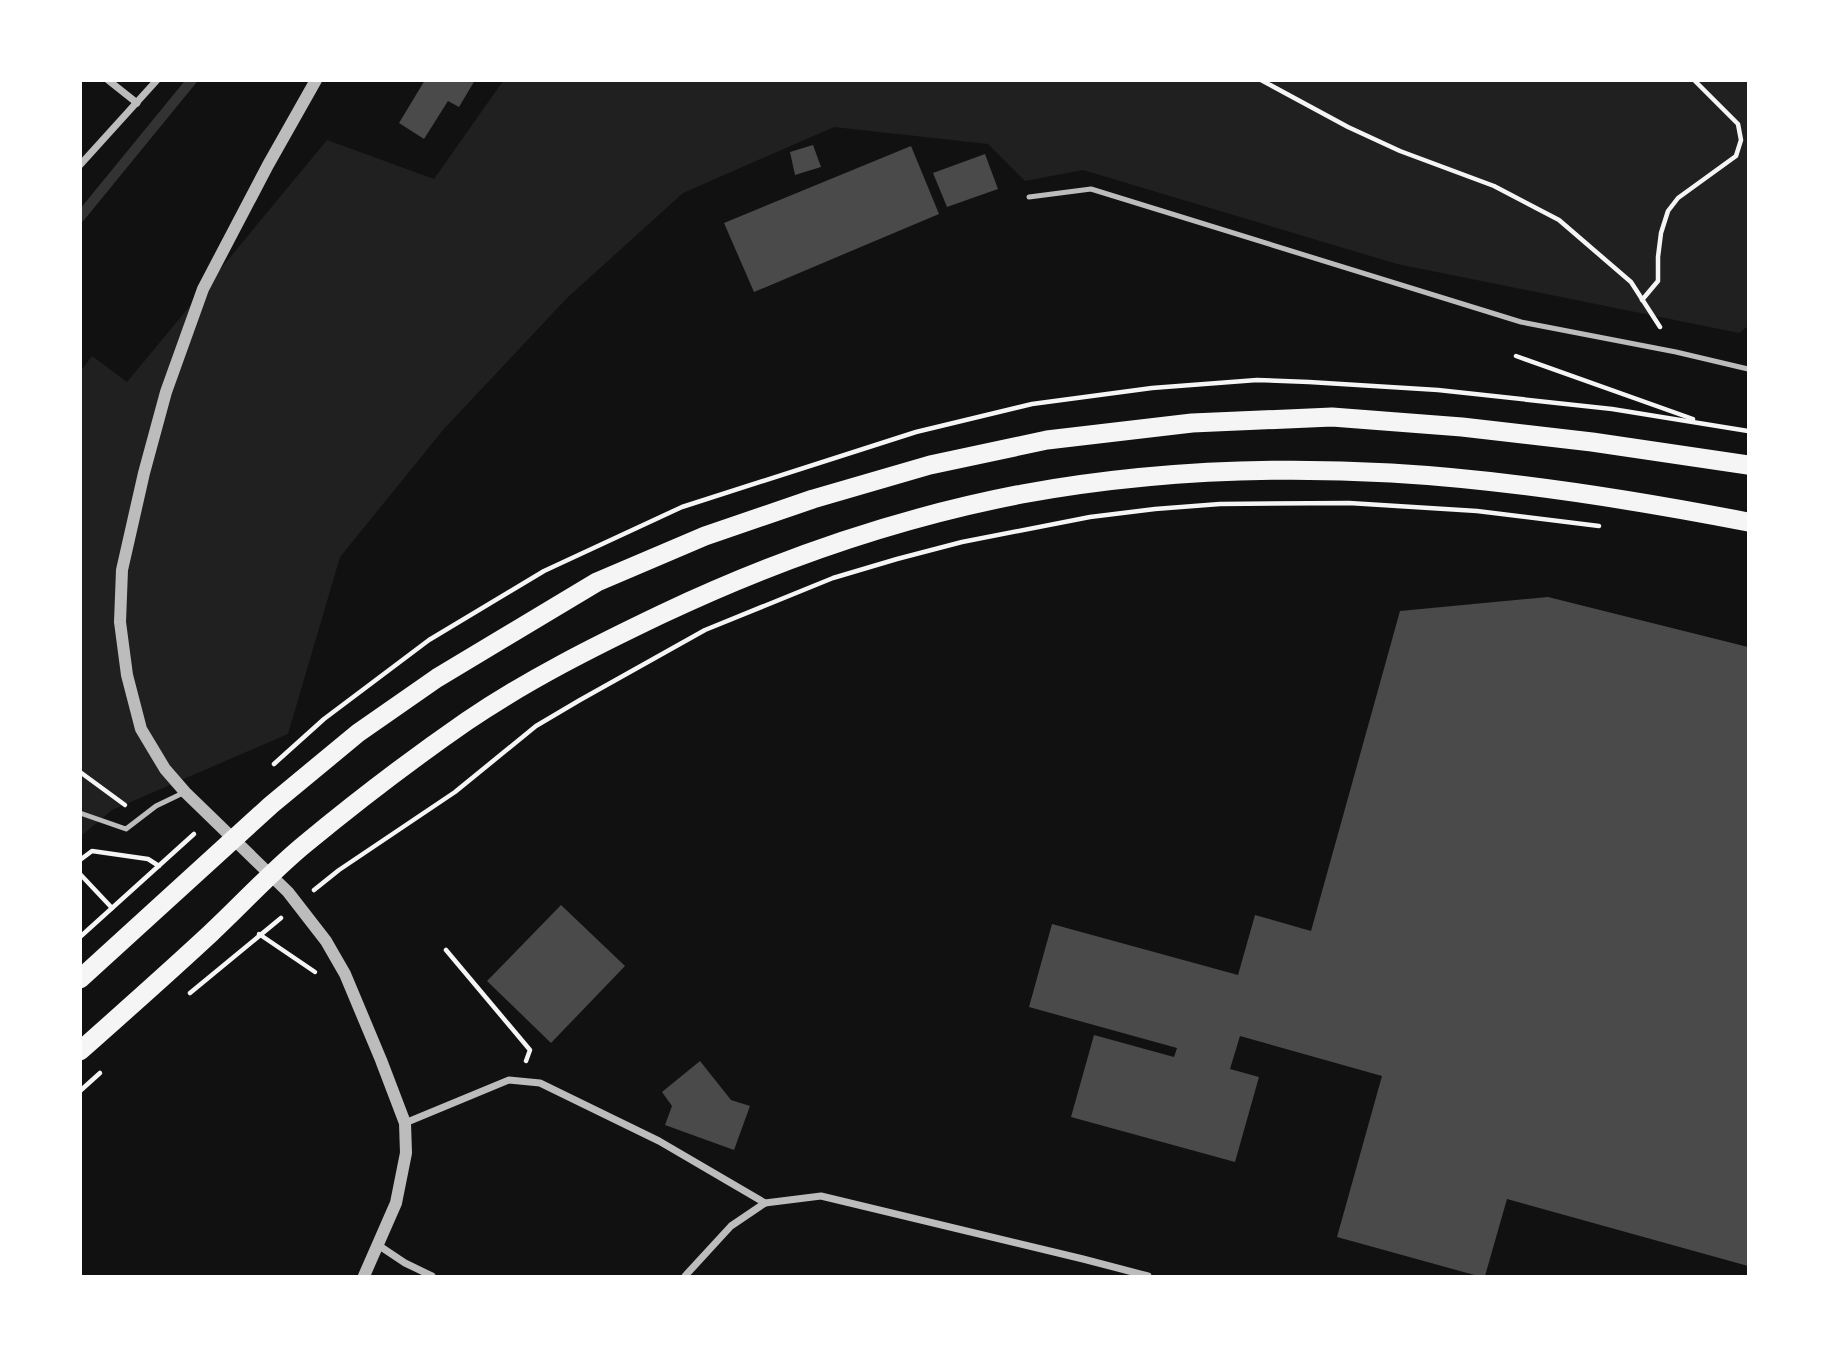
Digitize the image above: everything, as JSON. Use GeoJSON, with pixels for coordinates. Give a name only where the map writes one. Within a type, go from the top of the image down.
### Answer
{"type":"FeatureCollection","features":[{"type":"Feature","properties":{"kind":"highway"},"geometry":{"type":"LineString","coordinates":[[80,979],[271,805],[358,733],[425,686],[597,582],[705,536],[813,499],[930,465],[1047,440],[1192,422],[1332,417],[1462,427],[1579,440],[1748,465]]}},
{"type":"Feature","properties":{"kind":"highway"},"geometry":{"type":"LineString","coordinates":[[80,1051],[209,935],[301,847],[468,721],[540,676],[615,636],[694,599],[841,541],[1009,497],[1133,478],[1245,471],[1389,473],[1531,485],[1685,509],[1748,522]]}},
{"type":"Feature","properties":{"kind":"street"},"geometry":{"type":"LineString","coordinates":[[108,80],[136,103]]}},
{"type":"Feature","properties":{"kind":"street"},"geometry":{"type":"LineString","coordinates":[[80,165],[157,80]]}},
{"type":"Feature","properties":{"kind":"street"},"geometry":{"type":"LineString","coordinates":[[316,80],[203,289],[166,392],[144,473],[122,570],[120,622],[127,675],[141,729],[165,769],[185,792],[288,892],[326,941],[345,974],[405,1123],[407,1153],[396,1203],[364,1276]]}},
{"type":"Feature","properties":{"kind":"street"},"geometry":{"type":"LineString","coordinates":[[405,1123],[509,1080],[540,1083],[659,1141],[765,1203]]}},
{"type":"Feature","properties":{"kind":"street"},"geometry":{"type":"LineString","coordinates":[[685,1276],[731,1226],[765,1203],[821,1196],[1148,1276]]}},
{"type":"Feature","properties":{"kind":"street"},"geometry":{"type":"LineString","coordinates":[[378,1245],[405,1263],[432,1276]]}},
{"type":"Feature","properties":{"kind":"lane"},"geometry":{"type":"LineString","coordinates":[[1029,197],[1091,189],[1521,322],[1748,369]]}},
{"type":"Feature","properties":{"kind":"lane"},"geometry":{"type":"LineString","coordinates":[[80,813],[126,829],[156,806],[185,792]]}},
{"type":"Feature","properties":{"kind":"path"},"geometry":{"type":"LineString","coordinates":[[1261,80],[1348,127],[1400,151],[1494,186],[1559,220],[1631,282],[1676,352]]}},
{"type":"Feature","properties":{"kind":"path"},"geometry":{"type":"LineString","coordinates":[[1643,300],[1658,281],[1661,233],[1668,211],[1678,198],[1737,156],[1741,140],[1738,124],[1694,80]]}},
{"type":"Feature","properties":{"kind":"path"},"geometry":{"type":"LineString","coordinates":[[1516,356],[1706,424]]}},
{"type":"Feature","properties":{"kind":"path"},"geometry":{"type":"LineString","coordinates":[[339,870],[455,792],[536,726],[705,630],[833,578],[897,559],[962,542],[1090,517],[1220,505],[1349,503],[1477,511],[1602,527]]}},
{"type":"Feature","properties":{"kind":"path"},"geometry":{"type":"LineString","coordinates":[[80,772],[142,817]]}},
{"type":"Feature","properties":{"kind":"path"},"geometry":{"type":"LineString","coordinates":[[80,874],[112,908]]}},
{"type":"Feature","properties":{"kind":"path"},"geometry":{"type":"LineString","coordinates":[[80,937],[149,874]]}},
{"type":"Feature","properties":{"kind":"path"},"geometry":{"type":"LineString","coordinates":[[446,950],[530,1050],[519,1081]]}},
{"type":"Feature","properties":{"kind":"shaded area"},"geometry":{"type":"Polygon","coordinates":[[[503,81],[1748,81],[1748,326],[1739,333],[1397,264],[1083,170],[1025,181],[988,144],[834,127],[683,193],[567,298],[443,430],[340,557],[288,734],[112,810],[81,836],[80,372],[92,356],[127,382],[327,140],[434,179],[503,81]]]}},
{"type":"Feature","properties":{"kind":"building"},"geometry":{"type":"Polygon","coordinates":[[[425,80],[475,80],[459,107],[448,101],[424,139],[399,123],[425,80]]]}},
{"type":"Feature","properties":{"kind":"building"},"geometry":{"type":"Polygon","coordinates":[[[813,145],[821,167],[795,175],[790,152],[813,145]]]}},
{"type":"Feature","properties":{"kind":"building"},"geometry":{"type":"Polygon","coordinates":[[[911,146],[939,214],[754,292],[724,223],[911,146]]]}},
{"type":"Feature","properties":{"kind":"building"},"geometry":{"type":"Polygon","coordinates":[[[985,154],[998,189],[947,207],[933,173],[985,154]]]}},
{"type":"Feature","properties":{"kind":"building"},"geometry":{"type":"Polygon","coordinates":[[[1548,597],[1748,647],[1748,1266],[1507,1199],[1485,1276],[1337,1237],[1382,1076],[1240,1036],[1230,1069],[1259,1077],[1235,1162],[1071,1117],[1094,1035],[1174,1057],[1177,1048],[1029,1007],[1052,924],[1238,975],[1255,915],[1311,931],[1400,611],[1548,597]]]}},
{"type":"Feature","properties":{"kind":"building"},"geometry":{"type":"Polygon","coordinates":[[[561,905],[625,966],[551,1043],[487,981],[561,905]]]}},
{"type":"Feature","properties":{"kind":"building"},"geometry":{"type":"Polygon","coordinates":[[[700,1061],[731,1100],[750,1106],[734,1150],[665,1125],[672,1106],[662,1092],[700,1061]]]}},
{"type":"Feature","properties":{"kind":"waterway"},"geometry":{"type":"LineString","coordinates":[[80,217],[192,80]]}}]}
